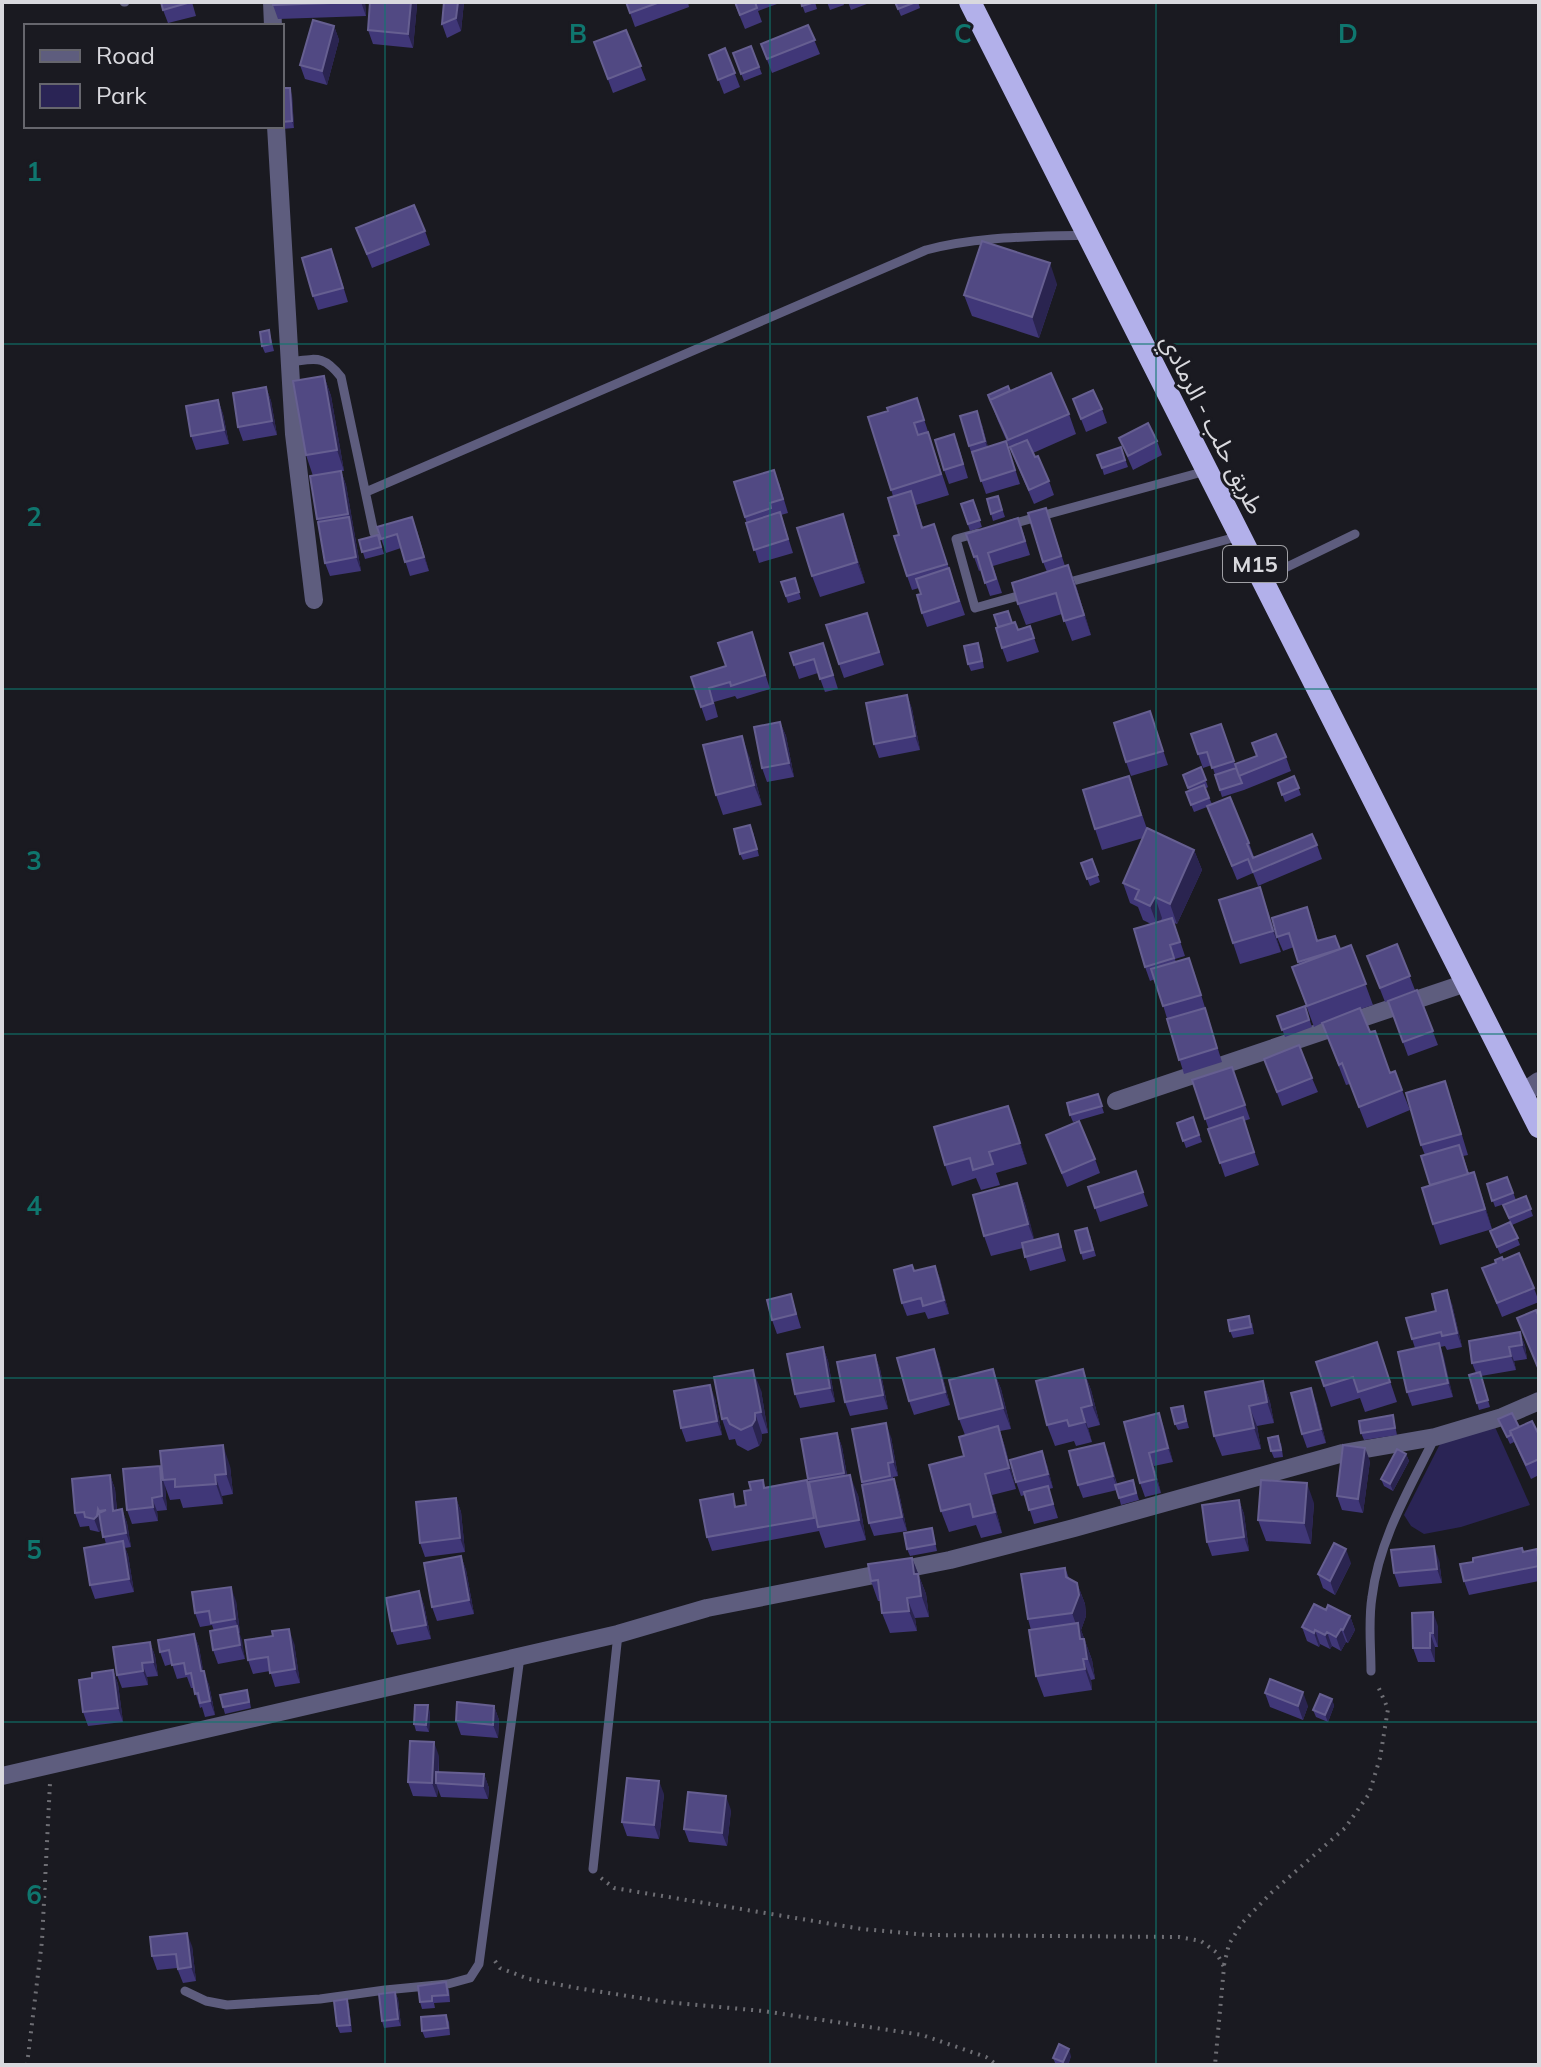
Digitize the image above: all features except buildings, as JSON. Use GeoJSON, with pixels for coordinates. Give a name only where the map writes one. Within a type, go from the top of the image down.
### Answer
{"type":"FeatureCollection","features":[{"type":"Feature","properties":{"kind":"highway","name":"طريق حلب - الرمادي"},"geometry":{"type":"LineString","coordinates":[[970,2],[1466,983],[1531,1088],[1539,1127]]}},
{"type":"Feature","properties":{"kind":"street"},"geometry":{"type":"LineString","coordinates":[[272,2],[273,24]]}},
{"type":"Feature","properties":{"kind":"street"},"geometry":{"type":"LineString","coordinates":[[276,128],[294,434],[314,600]]}},
{"type":"Feature","properties":{"kind":"street"},"geometry":{"type":"LineString","coordinates":[[1116,1101],[1466,983]]}},
{"type":"Feature","properties":{"kind":"street"},"geometry":{"type":"LineString","coordinates":[[2,1776],[618,1634],[707,1608],[966,1556],[1343,1453],[1435,1437],[1502,1417],[1539,1401]]}},
{"type":"Feature","properties":{"kind":"lane"},"geometry":{"type":"LineString","coordinates":[[366,492],[926,250],[982,240],[1088,235]]}},
{"type":"Feature","properties":{"kind":"lane"},"geometry":{"type":"LineString","coordinates":[[289,362],[319,359],[332,365],[341,377],[374,533]]}},
{"type":"Feature","properties":{"kind":"lane"},"geometry":{"type":"LineString","coordinates":[[1001,527],[1207,471]]}},
{"type":"Feature","properties":{"kind":"lane"},"geometry":{"type":"LineString","coordinates":[[986,531],[956,539],[975,608],[1034,592]]}},
{"type":"Feature","properties":{"kind":"lane"},"geometry":{"type":"LineString","coordinates":[[1262,579],[1355,534]]}},
{"type":"Feature","properties":{"kind":"lane"},"geometry":{"type":"LineString","coordinates":[[1049,588],[1240,536]]}},
{"type":"Feature","properties":{"kind":"lane"},"geometry":{"type":"LineString","coordinates":[[1371,1671],[1371,1597],[1382,1549],[1435,1437]]}},
{"type":"Feature","properties":{"kind":"lane"},"geometry":{"type":"LineString","coordinates":[[593,1869],[618,1634]]}},
{"type":"Feature","properties":{"kind":"lane"},"geometry":{"type":"LineString","coordinates":[[185,1991],[206,2001],[227,2005],[320,1999],[448,1984],[470,1978],[479,1964],[520,1657]]}},
{"type":"Feature","properties":{"kind":"path"},"geometry":{"type":"LineString","coordinates":[[1215,2065],[1229,1944],[1242,1923],[1271,1893],[1345,1828],[1369,1794],[1380,1758],[1388,1709],[1371,1671]]}},
{"type":"Feature","properties":{"kind":"path"},"geometry":{"type":"LineString","coordinates":[[27,2065],[42,1941],[51,1764]]}},
{"type":"Feature","properties":{"kind":"path"},"geometry":{"type":"LineString","coordinates":[[593,1869],[614,1888],[862,1929],[928,1935],[1179,1937],[1201,1941],[1216,1952],[1224,1967]]}},
{"type":"Feature","properties":{"kind":"path"},"geometry":{"type":"LineString","coordinates":[[483,1933],[488,1952],[500,1968],[529,1979],[666,2002],[763,2011],[922,2035],[986,2057],[997,2065]]}},
{"type":"Feature","properties":{"kind":"green space"},"geometry":{"type":"Polygon","coordinates":[[[1495,1427],[1530,1505],[1461,1527],[1424,1534],[1411,1526],[1404,1515],[1440,1444],[1495,1427]]]}}]}
